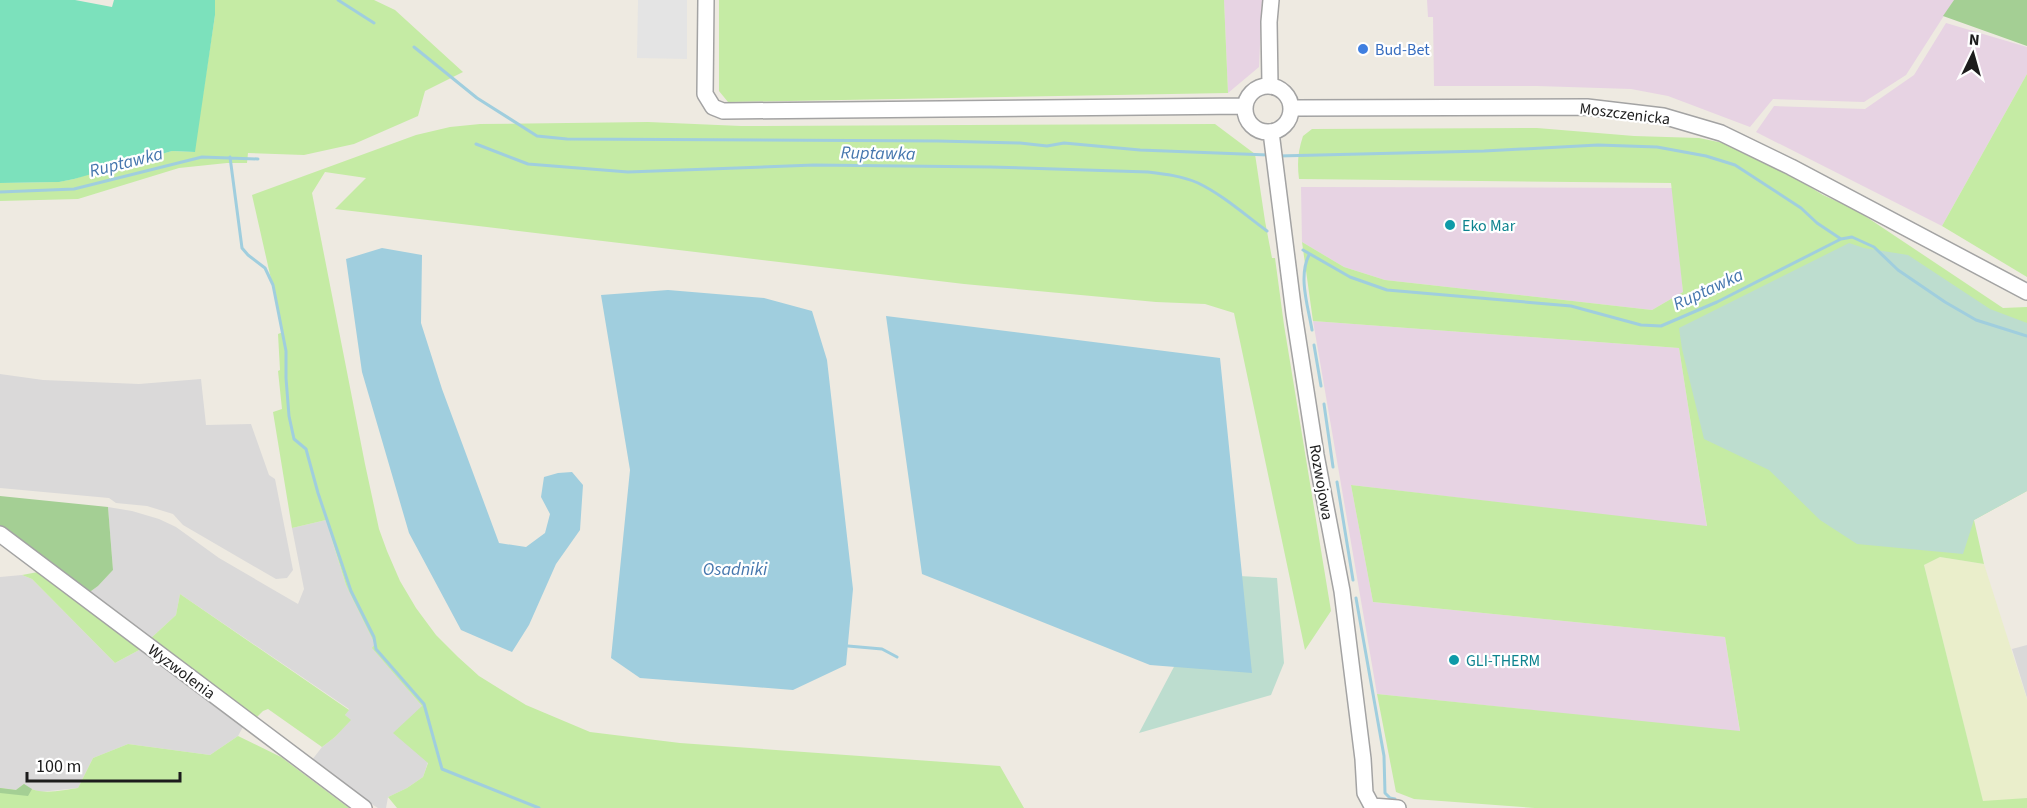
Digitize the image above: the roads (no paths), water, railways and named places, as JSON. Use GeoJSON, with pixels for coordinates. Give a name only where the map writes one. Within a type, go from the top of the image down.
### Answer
{"type":"FeatureCollection","features":[{"type":"Feature","properties":{"kind":"street"},"geometry":{"type":"LineString","coordinates":[[705,0],[705,94],[713,107],[723,111],[1245,106]]}},
{"type":"Feature","properties":{"kind":"street"},"geometry":{"type":"LineString","coordinates":[[1270,86],[1271,0]]}},
{"type":"Feature","properties":{"kind":"street"},"geometry":{"type":"LineString","coordinates":[[1270,86],[1283,91],[1291,111],[1284,125],[1272,139],[1251,125],[1247,120],[1245,106],[1250,93],[1270,86]]}},
{"type":"Feature","properties":{"kind":"street","name":"Moszczenicka"},"geometry":{"type":"LineString","coordinates":[[1291,111],[1296,108],[1587,107],[1663,116],[1720,133],[1791,167],[2027,292]]}},
{"type":"Feature","properties":{"kind":"street","name":"Rozwojowa"},"geometry":{"type":"LineString","coordinates":[[1272,139],[1294,314],[1316,454],[1342,591],[1363,759],[1365,794],[1372,806],[1398,808]]}},
{"type":"Feature","properties":{"kind":"street","name":"Wyzwolenia"},"geometry":{"type":"LineString","coordinates":[[0,534],[364,808]]}},
{"type":"Feature","properties":{"kind":"water"},"geometry":{"type":"Polygon","coordinates":[[[382,248],[422,255],[421,323],[442,389],[499,543],[526,547],[545,533],[550,514],[541,497],[544,477],[572,472],[583,485],[580,530],[556,564],[529,625],[512,652],[461,630],[409,533],[362,372],[346,259],[382,248]]]}},
{"type":"Feature","properties":{"kind":"water","name":"Osadniki"},"geometry":{"type":"Polygon","coordinates":[[[668,290],[764,298],[812,311],[827,360],[853,589],[846,665],[793,690],[640,678],[611,658],[630,470],[601,295],[668,290]]]}},
{"type":"Feature","properties":{"kind":"water"},"geometry":{"type":"Polygon","coordinates":[[[886,316],[1220,358],[1252,673],[1150,665],[922,574],[886,316]]]}},
{"type":"Feature","properties":{"kind":"waterway"},"geometry":{"type":"LineString","coordinates":[[338,0],[374,23]]}},
{"type":"Feature","properties":{"kind":"waterway"},"geometry":{"type":"LineString","coordinates":[[414,47],[477,98],[537,136],[567,139],[938,141],[1047,146],[1064,143],[1140,150],[1268,155]]}},
{"type":"Feature","properties":{"kind":"waterway","name":"Ruptawka"},"geometry":{"type":"LineString","coordinates":[[476,144],[528,164],[628,172],[814,165],[1148,172],[1180,177],[1198,183],[1225,199],[1267,231]]}},
{"type":"Feature","properties":{"kind":"waterway"},"geometry":{"type":"LineString","coordinates":[[1278,156],[1484,151],[1598,145],[1657,147],[1706,156],[1735,165],[1801,208],[1817,223],[1841,239]]}},
{"type":"Feature","properties":{"kind":"waterway","name":"Ruptawka"},"geometry":{"type":"LineString","coordinates":[[0,192],[74,189],[202,157],[258,159]]}},
{"type":"Feature","properties":{"kind":"waterway"},"geometry":{"type":"LineString","coordinates":[[230,157],[242,248],[265,268],[273,285],[286,351],[289,416],[294,439],[306,449],[318,493],[351,591],[374,637],[376,649],[424,704],[442,769],[539,808]]}},
{"type":"Feature","properties":{"kind":"waterway","name":"Ruptawka"},"geometry":{"type":"LineString","coordinates":[[1303,250],[1350,277],[1387,290],[1571,306],[1641,325],[1661,326],[1717,302],[1841,239],[1852,237],[1874,247],[1898,270],[1976,320],[2027,336]]}},
{"type":"Feature","properties":{"kind":"waterway"},"geometry":{"type":"LineString","coordinates":[[1309,255],[1304,282],[1312,330]]}},
{"type":"Feature","properties":{"kind":"waterway"},"geometry":{"type":"LineString","coordinates":[[1314,345],[1321,386]]}},
{"type":"Feature","properties":{"kind":"waterway"},"geometry":{"type":"LineString","coordinates":[[1324,404],[1333,467]]}},
{"type":"Feature","properties":{"kind":"waterway"},"geometry":{"type":"LineString","coordinates":[[1337,482],[1353,580]]}},
{"type":"Feature","properties":{"kind":"waterway"},"geometry":{"type":"LineString","coordinates":[[1356,598],[1384,756],[1385,793],[1395,799]]}},
{"type":"Feature","properties":{"kind":"waterway"},"geometry":{"type":"LineString","coordinates":[[848,646],[882,649],[897,657]]}},
{"type":"Feature","properties":{"kind":"place","name":"Bud-Bet"},"geometry":{"type":"Point","coordinates":[1363,49]}},
{"type":"Feature","properties":{"kind":"place","name":"Eko Mar"},"geometry":{"type":"Point","coordinates":[1450,225]}},
{"type":"Feature","properties":{"kind":"place","name":"GLI-THERM"},"geometry":{"type":"Point","coordinates":[1454,660]}}]}
